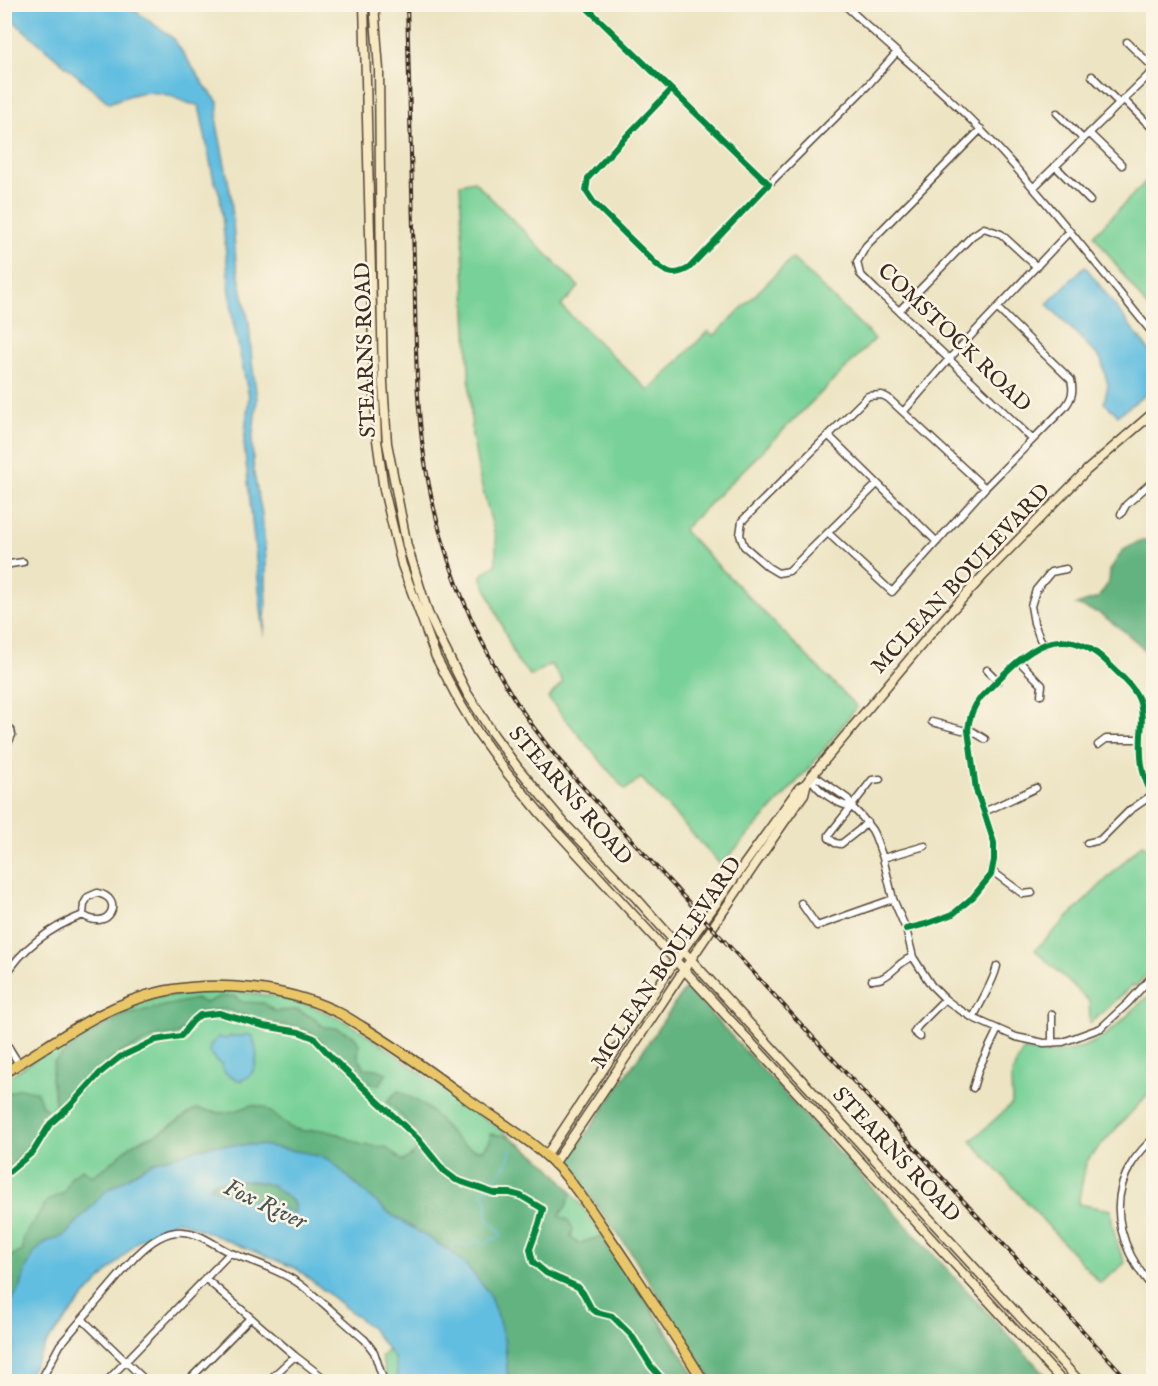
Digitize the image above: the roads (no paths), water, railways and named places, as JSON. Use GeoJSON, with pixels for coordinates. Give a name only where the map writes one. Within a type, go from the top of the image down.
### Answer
{"type":"FeatureCollection","features":[{"type":"Feature","properties":{"kind":"main road","name":"STEARNS ROAD"},"geometry":{"type":"LineString","coordinates":[[364,4],[377,440],[384,490],[402,565],[436,657],[478,733],[540,813],[1063,1382]]}},
{"type":"Feature","properties":{"kind":"main road","name":"STEARNS ROAD"},"geometry":{"type":"LineString","coordinates":[[374,4],[379,70],[383,383],[387,443],[407,546],[428,613],[467,693],[518,768],[566,825],[637,899],[1080,1382]]}},
{"type":"Feature","properties":{"kind":"main road","name":"MCLEAN BOULEVARD"},"geometry":{"type":"LineString","coordinates":[[546,1156],[682,950],[799,788],[809,780],[940,623],[982,577],[1087,470],[1154,412]]}},
{"type":"Feature","properties":{"kind":"main road","name":"MCLEAN BOULEVARD"},"geometry":{"type":"LineString","coordinates":[[554,1164],[741,884],[804,794],[809,780]]}},
{"type":"Feature","properties":{"kind":"main road"},"geometry":{"type":"LineString","coordinates":[[4,1073],[86,1022],[164,991],[215,986],[258,989],[287,994],[334,1010],[380,1037],[437,1076],[554,1164],[592,1211],[704,1382]]}},
{"type":"Feature","properties":{"kind":"street"},"geometry":{"type":"LineString","coordinates":[[583,4],[769,184]]}},
{"type":"Feature","properties":{"kind":"street"},"geometry":{"type":"LineString","coordinates":[[844,4],[950,98],[981,129],[1033,188],[1154,335]]}},
{"type":"Feature","properties":{"kind":"street"},"geometry":{"type":"LineString","coordinates":[[1033,188],[1154,69],[1127,42]]}},
{"type":"Feature","properties":{"kind":"street"},"geometry":{"type":"LineString","coordinates":[[671,90],[588,178],[586,189],[594,203],[656,264],[672,273],[682,272],[689,268],[868,85],[897,52]]}},
{"type":"Feature","properties":{"kind":"street"},"geometry":{"type":"LineString","coordinates":[[1092,76],[1154,129]]}},
{"type":"Feature","properties":{"kind":"street"},"geometry":{"type":"LineString","coordinates":[[1057,113],[1083,139]]}},
{"type":"Feature","properties":{"kind":"street","name":"COMSTOCK ROAD"},"geometry":{"type":"LineString","coordinates":[[981,129],[866,246],[856,262],[861,274],[876,290],[1032,439]]}},
{"type":"Feature","properties":{"kind":"street"},"geometry":{"type":"LineString","coordinates":[[1089,133],[1122,165]]}},
{"type":"Feature","properties":{"kind":"street"},"geometry":{"type":"LineString","coordinates":[[1055,166],[1090,201]]}},
{"type":"Feature","properties":{"kind":"street"},"geometry":{"type":"LineString","coordinates":[[899,311],[972,236],[984,228],[1001,234],[1036,267]]}},
{"type":"Feature","properties":{"kind":"street"},"geometry":{"type":"LineString","coordinates":[[904,411],[1069,232]]}},
{"type":"Feature","properties":{"kind":"street"},"geometry":{"type":"LineString","coordinates":[[828,533],[891,592],[985,488],[1065,407],[1071,399],[1073,389],[1071,381],[998,309]]}},
{"type":"Feature","properties":{"kind":"street"},"geometry":{"type":"LineString","coordinates":[[877,484],[789,571],[777,573],[744,546],[740,535],[742,521],[868,396],[882,395],[888,398],[985,488]]}},
{"type":"Feature","properties":{"kind":"street"},"geometry":{"type":"LineString","coordinates":[[829,436],[937,542]]}},
{"type":"Feature","properties":{"kind":"street"},"geometry":{"type":"LineString","coordinates":[[1121,514],[1126,505],[1154,480]]}},
{"type":"Feature","properties":{"kind":"street"},"geometry":{"type":"LineString","coordinates":[[4,565],[24,562]]}},
{"type":"Feature","properties":{"kind":"street"},"geometry":{"type":"LineString","coordinates":[[1045,645],[1034,623],[1031,606],[1036,590],[1052,572],[1066,569]]}},
{"type":"Feature","properties":{"kind":"street"},"geometry":{"type":"LineString","coordinates":[[906,929],[953,914],[973,897],[991,875],[994,843],[976,790],[968,730],[969,721],[976,704],[1019,661],[1029,652],[1058,640],[1082,644],[1096,652],[1132,688],[1139,701],[1142,715],[1143,774],[1153,796],[1129,811],[1100,840],[1087,843]]}},
{"type":"Feature","properties":{"kind":"street"},"geometry":{"type":"LineString","coordinates":[[1019,661],[1042,685],[1041,694]]}},
{"type":"Feature","properties":{"kind":"street"},"geometry":{"type":"LineString","coordinates":[[987,670],[998,681]]}},
{"type":"Feature","properties":{"kind":"street"},"geometry":{"type":"LineString","coordinates":[[932,722],[972,730],[986,739]]}},
{"type":"Feature","properties":{"kind":"street"},"geometry":{"type":"LineString","coordinates":[[4,723],[11,730],[12,735],[4,744]]}},
{"type":"Feature","properties":{"kind":"street"},"geometry":{"type":"LineString","coordinates":[[1098,745],[1106,739],[1141,739]]}},
{"type":"Feature","properties":{"kind":"street"},"geometry":{"type":"LineString","coordinates":[[867,822],[841,844],[830,840],[829,835],[872,780],[880,779]]}},
{"type":"Feature","properties":{"kind":"street"},"geometry":{"type":"LineString","coordinates":[[809,780],[843,806],[852,807],[867,822],[876,836],[913,957],[926,978],[945,999],[973,1018],[1016,1037],[1031,1041],[1052,1043],[1070,1040],[1101,1028],[1154,974]]}},
{"type":"Feature","properties":{"kind":"street"},"geometry":{"type":"LineString","coordinates":[[984,812],[1036,788]]}},
{"type":"Feature","properties":{"kind":"street"},"geometry":{"type":"LineString","coordinates":[[883,858],[925,846]]}},
{"type":"Feature","properties":{"kind":"street"},"geometry":{"type":"LineString","coordinates":[[992,871],[1023,894],[1032,893]]}},
{"type":"Feature","properties":{"kind":"street"},"geometry":{"type":"LineString","coordinates":[[101,893],[112,903],[112,911],[104,919],[94,921],[83,915],[84,904],[91,895],[101,893]]}},
{"type":"Feature","properties":{"kind":"street"},"geometry":{"type":"LineString","coordinates":[[801,903],[817,926],[894,899]]}},
{"type":"Feature","properties":{"kind":"street"},"geometry":{"type":"LineString","coordinates":[[4,979],[16,961],[31,946],[68,921],[83,915]]}},
{"type":"Feature","properties":{"kind":"street"},"geometry":{"type":"LineString","coordinates":[[872,980],[884,977],[901,963],[913,957]]}},
{"type":"Feature","properties":{"kind":"street"},"geometry":{"type":"LineString","coordinates":[[973,1018],[994,979],[997,966]]}},
{"type":"Feature","properties":{"kind":"street"},"geometry":{"type":"LineString","coordinates":[[920,1036],[914,1032],[918,1026],[945,999]]}},
{"type":"Feature","properties":{"kind":"street"},"geometry":{"type":"LineString","coordinates":[[1052,1014],[1052,1043]]}},
{"type":"Feature","properties":{"kind":"street"},"geometry":{"type":"LineString","coordinates":[[973,1088],[998,1029]]}},
{"type":"Feature","properties":{"kind":"street"},"geometry":{"type":"LineString","coordinates":[[4,1040],[19,1064]]}},
{"type":"Feature","properties":{"kind":"street"},"geometry":{"type":"LineString","coordinates":[[1154,1138],[1139,1152],[1125,1177],[1120,1193],[1119,1213],[1126,1248],[1154,1289]]}},
{"type":"Feature","properties":{"kind":"street"},"geometry":{"type":"LineString","coordinates":[[40,1382],[60,1345],[134,1258],[147,1245],[173,1232],[190,1233],[210,1240],[230,1252],[297,1282],[365,1340],[374,1352],[384,1382]]}},
{"type":"Feature","properties":{"kind":"street"},"geometry":{"type":"LineString","coordinates":[[106,1382],[230,1252]]}},
{"type":"Feature","properties":{"kind":"street"},"geometry":{"type":"LineString","coordinates":[[205,1278],[295,1356],[329,1382]]}},
{"type":"Feature","properties":{"kind":"street"},"geometry":{"type":"LineString","coordinates":[[187,1382],[250,1318]]}},
{"type":"Feature","properties":{"kind":"street"},"geometry":{"type":"LineString","coordinates":[[82,1319],[147,1382]]}},
{"type":"Feature","properties":{"kind":"street"},"geometry":{"type":"LineString","coordinates":[[267,1382],[295,1356]]}},
{"type":"Feature","properties":{"kind":"water"},"geometry":{"type":"Polygon","coordinates":[[[4,5],[127,5],[173,38],[218,102],[217,124],[231,196],[236,263],[249,323],[257,399],[252,442],[254,475],[262,514],[266,560],[264,636],[244,443],[249,396],[233,322],[220,195],[213,176],[199,105],[152,92],[138,93],[109,103],[5,13],[4,5]]]}},
{"type":"Feature","properties":{"kind":"water"},"geometry":{"type":"Polygon","coordinates":[[[1085,266],[1153,356],[1153,389],[1118,415],[1104,403],[1108,385],[1101,359],[1047,304],[1085,266]]]}},
{"type":"Feature","properties":{"kind":"water"},"geometry":{"type":"Polygon","coordinates":[[[246,1034],[252,1036],[257,1056],[251,1073],[240,1081],[225,1073],[221,1064],[209,1052],[210,1046],[218,1037],[226,1039],[246,1034]]]}},
{"type":"Feature","properties":{"kind":"water","name":"Fox River"},"geometry":{"type":"Polygon","coordinates":[[[214,1145],[260,1145],[328,1159],[387,1212],[450,1251],[466,1265],[488,1292],[505,1343],[508,1381],[398,1381],[395,1359],[371,1328],[297,1269],[177,1220],[139,1240],[85,1296],[48,1341],[25,1381],[5,1381],[5,1310],[21,1287],[25,1271],[35,1252],[46,1242],[64,1236],[106,1191],[153,1162],[214,1145]],[[252,1181],[213,1182],[210,1187],[243,1199],[263,1202],[295,1213],[294,1203],[272,1185],[252,1181]]]}},
{"type":"Feature","properties":{"kind":"waterway"},"geometry":{"type":"LineString","coordinates":[[451,1251],[453,1244],[460,1243],[466,1248],[478,1240],[486,1244],[492,1238],[496,1239],[501,1236],[487,1217],[487,1200],[482,1193],[506,1165],[511,1149]]}},
{"type":"Feature","properties":{"kind":"railway"},"geometry":{"type":"LineString","coordinates":[[407,4],[416,352],[422,441],[429,487],[440,532],[471,618],[491,659],[540,736],[569,772],[1130,1382]]}}]}
